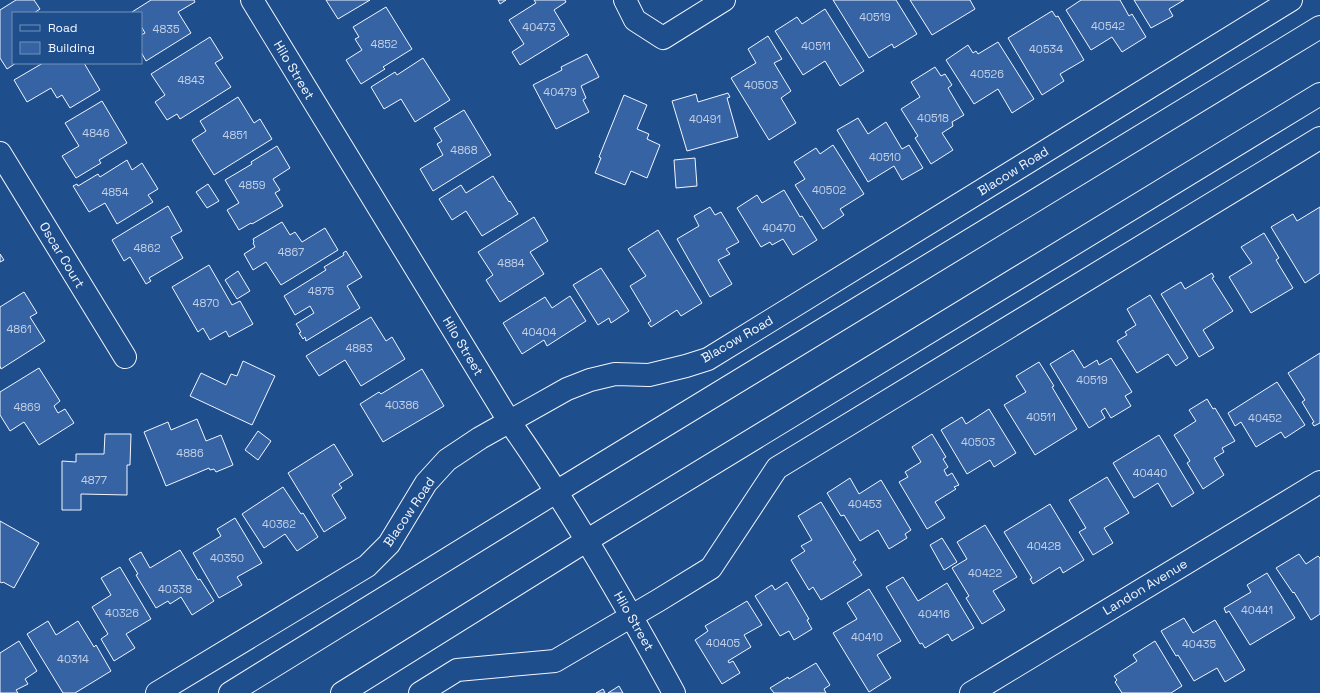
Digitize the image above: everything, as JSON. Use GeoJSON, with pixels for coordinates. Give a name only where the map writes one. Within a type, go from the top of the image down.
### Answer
{"type":"FeatureCollection","features":[{"type":"Feature","properties":{"kind":"street","name":"Hilo Street"},"geometry":{"type":"LineString","coordinates":[[252,0],[509,421],[542,468],[632,617],[674,693]]}},
{"type":"Feature","properties":{"kind":"street"},"geometry":{"type":"LineString","coordinates":[[625,0],[635,20],[663,38],[724,0]]}},
{"type":"Feature","properties":{"kind":"street","name":"Blacow Road"},"geometry":{"type":"LineString","coordinates":[[157,693],[367,566],[389,544],[426,483],[448,460],[509,421],[546,402],[567,389],[590,380],[615,374],[649,375],[708,359],[1291,0]]}},
{"type":"Feature","properties":{"kind":"street"},"geometry":{"type":"LineString","coordinates":[[230,693],[556,492],[1320,27]]}},
{"type":"Feature","properties":{"kind":"street"},"geometry":{"type":"LineString","coordinates":[[342,693],[586,541],[1320,94]]}},
{"type":"Feature","properties":{"kind":"street"},"geometry":{"type":"LineString","coordinates":[[420,693],[457,670],[555,661],[632,617],[711,568],[777,468],[1320,138]]}},
{"type":"Feature","properties":{"kind":"street","name":"Oscar Court"},"geometry":{"type":"LineString","coordinates":[[0,153],[125,357]]}},
{"type":"Feature","properties":{"kind":"street","name":"Landon Avenue"},"geometry":{"type":"LineString","coordinates":[[971,693],[1320,482]]}},
{"type":"Feature","properties":{"kind":"building"},"geometry":{"type":"Polygon","coordinates":[[[16,0],[34,0],[40,9],[36,12],[12,12],[12,64],[14,64],[7,69],[0,58],[0,10],[16,0]]]}},
{"type":"Feature","properties":{"kind":"building"},"geometry":{"type":"Polygon","coordinates":[[[151,0],[194,0],[195,2],[178,12],[191,33],[146,61],[142,54],[142,34],[145,33],[142,28],[142,12],[132,12],[151,0]]]}},
{"type":"Feature","properties":{"kind":"building"},"geometry":{"type":"Polygon","coordinates":[[[326,0],[370,0],[338,19],[326,0]]]}},
{"type":"Feature","properties":{"kind":"building"},"geometry":{"type":"Polygon","coordinates":[[[498,0],[506,0],[500,4],[498,0]]]}},
{"type":"Feature","properties":{"kind":"building"},"geometry":{"type":"Polygon","coordinates":[[[534,0],[565,0],[566,2],[554,10],[569,35],[520,65],[512,52],[524,44],[509,20],[536,3],[534,0]]]}},
{"type":"Feature","properties":{"kind":"building"},"geometry":{"type":"Polygon","coordinates":[[[833,0],[896,0],[917,34],[894,48],[892,44],[869,58],[833,0]]]}},
{"type":"Feature","properties":{"kind":"building"},"geometry":{"type":"Polygon","coordinates":[[[910,0],[970,0],[975,9],[932,35],[910,0]]]}},
{"type":"Feature","properties":{"kind":"building"},"geometry":{"type":"Polygon","coordinates":[[[1081,0],[1120,0],[1129,16],[1132,14],[1146,37],[1122,52],[1112,37],[1091,50],[1066,10],[1081,0]]]}},
{"type":"Feature","properties":{"kind":"building"},"geometry":{"type":"Polygon","coordinates":[[[1134,0],[1184,0],[1169,9],[1173,16],[1151,28],[1134,0]]]}},
{"type":"Feature","properties":{"kind":"building"},"geometry":{"type":"Polygon","coordinates":[[[386,7],[412,49],[383,67],[385,69],[361,84],[346,60],[362,50],[355,39],[359,37],[353,27],[386,7]]]}},
{"type":"Feature","properties":{"kind":"building"},"geometry":{"type":"Polygon","coordinates":[[[825,9],[864,71],[840,86],[825,61],[803,75],[775,31],[797,17],[802,24],[825,9]]]}},
{"type":"Feature","properties":{"kind":"building"},"geometry":{"type":"Polygon","coordinates":[[[1052,11],[1056,17],[1058,16],[1084,60],[1060,74],[1064,81],[1042,95],[1008,38],[1052,11]]]}},
{"type":"Feature","properties":{"kind":"building"},"geometry":{"type":"Polygon","coordinates":[[[768,36],[782,59],[774,63],[791,91],[781,98],[796,123],[769,140],[731,78],[756,63],[748,49],[768,36]]]}},
{"type":"Feature","properties":{"kind":"building"},"geometry":{"type":"Polygon","coordinates":[[[210,37],[223,58],[215,63],[231,87],[180,119],[177,114],[167,120],[155,102],[165,95],[151,74],[210,37]]]}},
{"type":"Feature","properties":{"kind":"building"},"geometry":{"type":"Polygon","coordinates":[[[998,42],[1034,99],[1012,113],[998,89],[974,104],[946,60],[968,45],[973,53],[976,51],[978,54],[998,42]]]}},
{"type":"Feature","properties":{"kind":"building"},"geometry":{"type":"Polygon","coordinates":[[[587,54],[599,77],[581,86],[586,98],[583,100],[589,112],[556,129],[533,85],[562,70],[561,67],[587,54]]]}},
{"type":"Feature","properties":{"kind":"building"},"geometry":{"type":"Polygon","coordinates":[[[423,58],[450,100],[415,122],[401,99],[384,109],[371,87],[395,72],[397,75],[423,58]]]}},
{"type":"Feature","properties":{"kind":"building"},"geometry":{"type":"Polygon","coordinates":[[[41,64],[85,64],[100,90],[70,108],[62,95],[57,98],[51,88],[27,102],[14,80],[41,64]]]}},
{"type":"Feature","properties":{"kind":"building"},"geometry":{"type":"Polygon","coordinates":[[[935,67],[941,76],[945,74],[952,85],[948,88],[964,115],[952,122],[953,126],[942,133],[953,150],[931,164],[915,138],[918,136],[901,109],[920,97],[911,82],[935,67]]]}},
{"type":"Feature","properties":{"kind":"building"},"geometry":{"type":"Polygon","coordinates":[[[728,93],[730,97],[727,98],[738,137],[687,151],[672,101],[696,94],[698,102],[728,93]]]}},
{"type":"Feature","properties":{"kind":"building"},"geometry":{"type":"Polygon","coordinates":[[[624,95],[647,105],[637,129],[649,134],[647,139],[660,145],[647,178],[631,171],[625,185],[595,173],[601,158],[599,157],[624,95]]]}},
{"type":"Feature","properties":{"kind":"building"},"geometry":{"type":"Polygon","coordinates":[[[238,97],[254,123],[260,119],[272,139],[214,175],[192,140],[206,131],[200,121],[238,97]]]}},
{"type":"Feature","properties":{"kind":"building"},"geometry":{"type":"Polygon","coordinates":[[[102,101],[127,143],[99,160],[101,163],[76,178],[62,156],[79,146],[65,123],[102,101]]]}},
{"type":"Feature","properties":{"kind":"building"},"geometry":{"type":"Polygon","coordinates":[[[464,110],[491,155],[433,191],[420,169],[443,155],[437,144],[442,141],[434,128],[464,110]]]}},
{"type":"Feature","properties":{"kind":"building"},"geometry":{"type":"Polygon","coordinates":[[[858,118],[868,134],[886,122],[902,149],[909,145],[923,168],[902,180],[894,166],[868,182],[837,130],[858,118]]]}},
{"type":"Feature","properties":{"kind":"building"},"geometry":{"type":"Polygon","coordinates":[[[833,145],[864,194],[840,209],[844,215],[823,229],[795,185],[805,179],[794,162],[816,148],[820,154],[833,145]]]}},
{"type":"Feature","properties":{"kind":"building"},"geometry":{"type":"Polygon","coordinates":[[[277,146],[290,168],[273,179],[280,190],[275,193],[283,206],[239,230],[227,210],[239,203],[225,180],[252,164],[251,162],[277,146]]]}},
{"type":"Feature","properties":{"kind":"building"},"geometry":{"type":"Polygon","coordinates":[[[695,158],[697,186],[676,188],[674,160],[695,158]]]}},
{"type":"Feature","properties":{"kind":"building"},"geometry":{"type":"Polygon","coordinates":[[[127,160],[132,170],[142,163],[158,189],[148,195],[153,202],[117,224],[105,203],[89,212],[73,186],[77,184],[78,186],[98,174],[100,177],[127,160]]]}},
{"type":"Feature","properties":{"kind":"building"},"geometry":{"type":"Polygon","coordinates":[[[493,176],[518,214],[482,236],[466,211],[452,220],[439,199],[461,185],[466,193],[493,176]]]}},
{"type":"Feature","properties":{"kind":"building"},"geometry":{"type":"Polygon","coordinates":[[[208,184],[219,201],[207,208],[196,192],[208,184]]]}},
{"type":"Feature","properties":{"kind":"building"},"geometry":{"type":"Polygon","coordinates":[[[784,190],[800,217],[802,216],[817,240],[793,255],[783,239],[772,245],[770,242],[761,247],[737,208],[757,195],[762,203],[784,190]]]}},
{"type":"Feature","properties":{"kind":"building"},"geometry":{"type":"Polygon","coordinates":[[[168,206],[182,231],[171,237],[183,258],[149,278],[151,281],[146,284],[130,257],[124,261],[112,240],[168,206]]]}},
{"type":"Feature","properties":{"kind":"building"},"geometry":{"type":"Polygon","coordinates":[[[710,207],[715,215],[721,212],[739,242],[726,249],[730,254],[718,260],[732,284],[710,297],[677,239],[699,226],[694,216],[710,207]]]}},
{"type":"Feature","properties":{"kind":"building"},"geometry":{"type":"Polygon","coordinates":[[[1320,207],[1320,273],[1305,283],[1271,227],[1293,214],[1297,221],[1320,207]]]}},
{"type":"Feature","properties":{"kind":"building"},"geometry":{"type":"Polygon","coordinates":[[[534,217],[548,241],[530,252],[544,274],[500,302],[486,280],[493,275],[478,252],[534,217]]]}},
{"type":"Feature","properties":{"kind":"building"},"geometry":{"type":"Polygon","coordinates":[[[282,222],[290,235],[295,232],[302,242],[325,228],[338,250],[281,285],[266,262],[253,270],[244,254],[255,247],[253,239],[282,222]]]}},
{"type":"Feature","properties":{"kind":"building"},"geometry":{"type":"Polygon","coordinates":[[[658,230],[702,303],[681,316],[677,310],[651,327],[648,323],[651,321],[630,286],[646,276],[628,249],[658,230]]]}},
{"type":"Feature","properties":{"kind":"building"},"geometry":{"type":"Polygon","coordinates":[[[1264,233],[1279,258],[1276,260],[1293,288],[1251,313],[1229,277],[1252,263],[1241,247],[1264,233]]]}},
{"type":"Feature","properties":{"kind":"building"},"geometry":{"type":"Polygon","coordinates":[[[346,251],[362,277],[347,286],[360,308],[306,341],[305,337],[303,339],[299,333],[301,332],[296,324],[314,313],[310,306],[295,315],[284,296],[326,270],[324,267],[344,255],[343,253],[346,251]]]}},
{"type":"Feature","properties":{"kind":"building"},"geometry":{"type":"Polygon","coordinates":[[[0,254],[4,260],[0,262],[0,254]]]}},
{"type":"Feature","properties":{"kind":"building"},"geometry":{"type":"Polygon","coordinates":[[[209,265],[232,305],[240,301],[253,324],[229,337],[226,331],[210,340],[203,328],[198,332],[172,287],[209,265]]]}},
{"type":"Feature","properties":{"kind":"building"},"geometry":{"type":"Polygon","coordinates":[[[601,268],[629,311],[611,323],[609,318],[598,325],[573,285],[601,268]]]}},
{"type":"Feature","properties":{"kind":"building"},"geometry":{"type":"Polygon","coordinates":[[[238,271],[250,291],[237,299],[225,280],[238,271]]]}},
{"type":"Feature","properties":{"kind":"building"},"geometry":{"type":"Polygon","coordinates":[[[1212,273],[1214,277],[1212,278],[1233,311],[1203,330],[1214,348],[1199,357],[1161,294],[1181,282],[1185,289],[1212,273]]]}},
{"type":"Feature","properties":{"kind":"building"},"geometry":{"type":"Polygon","coordinates":[[[24,292],[37,313],[30,317],[45,341],[1,369],[0,307],[24,292]]]}},
{"type":"Feature","properties":{"kind":"building"},"geometry":{"type":"Polygon","coordinates":[[[1150,295],[1188,358],[1176,366],[1168,354],[1137,373],[1117,341],[1127,335],[1125,332],[1136,325],[1127,309],[1150,295]]]}},
{"type":"Feature","properties":{"kind":"building"},"geometry":{"type":"Polygon","coordinates":[[[570,296],[586,321],[547,346],[544,340],[522,354],[503,323],[545,297],[552,308],[570,296]]]}},
{"type":"Feature","properties":{"kind":"building"},"geometry":{"type":"Polygon","coordinates":[[[371,317],[386,341],[392,337],[405,359],[361,386],[345,360],[319,376],[306,356],[371,317]]]}},
{"type":"Feature","properties":{"kind":"building"},"geometry":{"type":"Polygon","coordinates":[[[1073,350],[1084,368],[1097,360],[1099,365],[1111,358],[1132,392],[1125,396],[1131,406],[1111,418],[1105,408],[1101,411],[1105,418],[1089,428],[1050,364],[1073,350]]]}},
{"type":"Feature","properties":{"kind":"building"},"geometry":{"type":"Polygon","coordinates":[[[1320,353],[1320,423],[1314,426],[1312,423],[1314,422],[1302,402],[1305,400],[1288,373],[1320,353]]]}},
{"type":"Feature","properties":{"kind":"building"},"geometry":{"type":"Polygon","coordinates":[[[243,361],[275,376],[252,425],[190,396],[201,373],[226,385],[231,374],[237,376],[243,361]]]}},
{"type":"Feature","properties":{"kind":"building"},"geometry":{"type":"Polygon","coordinates":[[[1039,362],[1054,386],[1052,387],[1077,429],[1035,455],[1004,405],[1026,392],[1016,376],[1039,362]]]}},
{"type":"Feature","properties":{"kind":"building"},"geometry":{"type":"Polygon","coordinates":[[[39,368],[60,401],[54,406],[58,413],[65,409],[74,423],[39,445],[24,422],[10,431],[0,415],[0,392],[39,368]]]}},
{"type":"Feature","properties":{"kind":"building"},"geometry":{"type":"Polygon","coordinates":[[[422,369],[444,406],[383,442],[360,404],[379,392],[381,394],[422,369]]]}},
{"type":"Feature","properties":{"kind":"building"},"geometry":{"type":"Polygon","coordinates":[[[1277,382],[1305,425],[1285,438],[1281,432],[1256,447],[1241,422],[1235,426],[1228,413],[1277,382]]]}},
{"type":"Feature","properties":{"kind":"building"},"geometry":{"type":"Polygon","coordinates":[[[1207,399],[1213,409],[1215,408],[1235,441],[1222,448],[1224,452],[1214,458],[1224,475],[1203,489],[1187,463],[1190,461],[1174,435],[1196,421],[1189,410],[1207,399]]]}},
{"type":"Feature","properties":{"kind":"building"},"geometry":{"type":"Polygon","coordinates":[[[989,409],[1016,453],[994,467],[990,460],[967,474],[941,430],[962,417],[966,424],[989,409]]]}},
{"type":"Feature","properties":{"kind":"building"},"geometry":{"type":"Polygon","coordinates":[[[197,419],[206,441],[221,435],[233,465],[216,472],[214,469],[210,470],[209,468],[166,486],[144,432],[168,422],[171,430],[197,419]]]}},
{"type":"Feature","properties":{"kind":"building"},"geometry":{"type":"Polygon","coordinates":[[[258,431],[271,441],[258,460],[245,450],[258,431]]]}},
{"type":"Feature","properties":{"kind":"building"},"geometry":{"type":"Polygon","coordinates":[[[105,434],[131,434],[130,465],[127,465],[127,495],[81,494],[81,510],[62,510],[62,461],[76,462],[76,454],[104,454],[105,434]]]}},
{"type":"Feature","properties":{"kind":"building"},"geometry":{"type":"Polygon","coordinates":[[[932,434],[946,457],[943,459],[948,467],[944,470],[947,476],[952,473],[959,485],[954,487],[956,489],[935,502],[945,518],[927,529],[899,482],[908,477],[905,472],[921,462],[912,447],[932,434]]]}},
{"type":"Feature","properties":{"kind":"building"},"geometry":{"type":"Polygon","coordinates":[[[1159,435],[1194,493],[1172,507],[1158,483],[1134,498],[1113,463],[1159,435]]]}},
{"type":"Feature","properties":{"kind":"building"},"geometry":{"type":"Polygon","coordinates":[[[334,444],[353,475],[339,484],[342,488],[332,495],[346,518],[324,532],[288,473],[334,444]]]}},
{"type":"Feature","properties":{"kind":"building"},"geometry":{"type":"Polygon","coordinates":[[[1107,477],[1129,513],[1104,528],[1113,543],[1093,555],[1079,532],[1086,528],[1069,500],[1107,477]]]}},
{"type":"Feature","properties":{"kind":"building"},"geometry":{"type":"Polygon","coordinates":[[[850,478],[859,494],[881,480],[911,530],[905,534],[907,538],[889,549],[878,530],[860,541],[844,515],[841,516],[827,493],[850,478]]]}},
{"type":"Feature","properties":{"kind":"building"},"geometry":{"type":"Polygon","coordinates":[[[283,487],[301,514],[303,513],[318,537],[297,551],[285,534],[264,548],[242,514],[283,487]]]}},
{"type":"Feature","properties":{"kind":"building"},"geometry":{"type":"Polygon","coordinates":[[[821,502],[856,560],[853,562],[862,575],[821,600],[813,587],[809,590],[791,560],[805,551],[801,546],[812,540],[798,516],[821,502]]]}},
{"type":"Feature","properties":{"kind":"building"},"geometry":{"type":"Polygon","coordinates":[[[1050,504],[1084,560],[1063,573],[1060,567],[1033,584],[1030,579],[1032,578],[1004,532],[1050,504]]]}},
{"type":"Feature","properties":{"kind":"building"},"geometry":{"type":"Polygon","coordinates":[[[235,518],[262,563],[237,577],[242,585],[219,598],[193,553],[221,536],[217,529],[235,518]]]}},
{"type":"Feature","properties":{"kind":"building"},"geometry":{"type":"Polygon","coordinates":[[[0,521],[39,543],[14,588],[0,582],[0,521]]]}},
{"type":"Feature","properties":{"kind":"building"},"geometry":{"type":"Polygon","coordinates":[[[985,525],[1017,577],[993,591],[1005,610],[982,624],[966,598],[969,596],[952,568],[967,559],[957,542],[985,525]]]}},
{"type":"Feature","properties":{"kind":"building"},"geometry":{"type":"Polygon","coordinates":[[[942,538],[957,562],[944,570],[930,545],[942,538]]]}},
{"type":"Feature","properties":{"kind":"building"},"geometry":{"type":"Polygon","coordinates":[[[180,550],[198,580],[200,579],[214,601],[192,615],[181,597],[170,604],[168,601],[156,608],[136,575],[138,574],[129,559],[141,552],[150,568],[180,550]]]}},
{"type":"Feature","properties":{"kind":"building"},"geometry":{"type":"Polygon","coordinates":[[[1299,554],[1306,564],[1318,556],[1320,558],[1320,614],[1311,620],[1294,592],[1293,593],[1276,568],[1299,554]]]}},
{"type":"Feature","properties":{"kind":"building"},"geometry":{"type":"Polygon","coordinates":[[[120,567],[151,619],[126,634],[135,648],[114,661],[101,639],[108,634],[92,607],[111,595],[101,578],[120,567]]]}},
{"type":"Feature","properties":{"kind":"building"},"geometry":{"type":"Polygon","coordinates":[[[1267,573],[1295,618],[1250,645],[1229,611],[1226,613],[1224,608],[1251,592],[1247,585],[1267,573]]]}},
{"type":"Feature","properties":{"kind":"building"},"geometry":{"type":"Polygon","coordinates":[[[903,577],[918,601],[947,583],[974,628],[952,641],[948,634],[925,648],[922,643],[920,644],[886,587],[903,577]]]}},
{"type":"Feature","properties":{"kind":"building"},"geometry":{"type":"Polygon","coordinates":[[[787,582],[809,619],[807,620],[812,629],[794,640],[789,631],[780,636],[755,596],[772,585],[775,590],[787,582]]]}},
{"type":"Feature","properties":{"kind":"building"},"geometry":{"type":"Polygon","coordinates":[[[869,589],[901,641],[877,655],[891,678],[869,692],[833,633],[857,619],[847,603],[869,589]]]}},
{"type":"Feature","properties":{"kind":"building"},"geometry":{"type":"Polygon","coordinates":[[[747,601],[762,625],[744,635],[751,647],[728,661],[729,663],[733,661],[740,673],[722,684],[695,640],[708,631],[705,626],[747,601]]]}},
{"type":"Feature","properties":{"kind":"building"},"geometry":{"type":"Polygon","coordinates":[[[1184,618],[1193,633],[1215,620],[1245,670],[1225,682],[1217,668],[1194,681],[1178,655],[1176,656],[1161,631],[1184,618]]]}},
{"type":"Feature","properties":{"kind":"building"},"geometry":{"type":"Polygon","coordinates":[[[48,621],[56,635],[78,621],[94,647],[96,645],[111,671],[75,693],[63,693],[27,634],[48,621]]]}},
{"type":"Feature","properties":{"kind":"building"},"geometry":{"type":"Polygon","coordinates":[[[19,641],[37,671],[25,679],[28,684],[16,690],[18,693],[0,693],[0,653],[19,641]]]}},
{"type":"Feature","properties":{"kind":"building"},"geometry":{"type":"Polygon","coordinates":[[[1155,641],[1182,686],[1171,693],[1122,693],[1115,682],[1117,680],[1114,676],[1137,661],[1133,655],[1155,641]]]}},
{"type":"Feature","properties":{"kind":"building"},"geometry":{"type":"Polygon","coordinates":[[[816,663],[830,685],[824,689],[826,693],[774,693],[770,688],[788,677],[789,679],[816,663]]]}},
{"type":"Feature","properties":{"kind":"building"},"geometry":{"type":"Polygon","coordinates":[[[619,686],[623,693],[608,693],[619,686]]]}},
{"type":"Feature","properties":{"kind":"building"},"geometry":{"type":"Polygon","coordinates":[[[603,689],[605,693],[596,693],[603,689]]]}}]}
